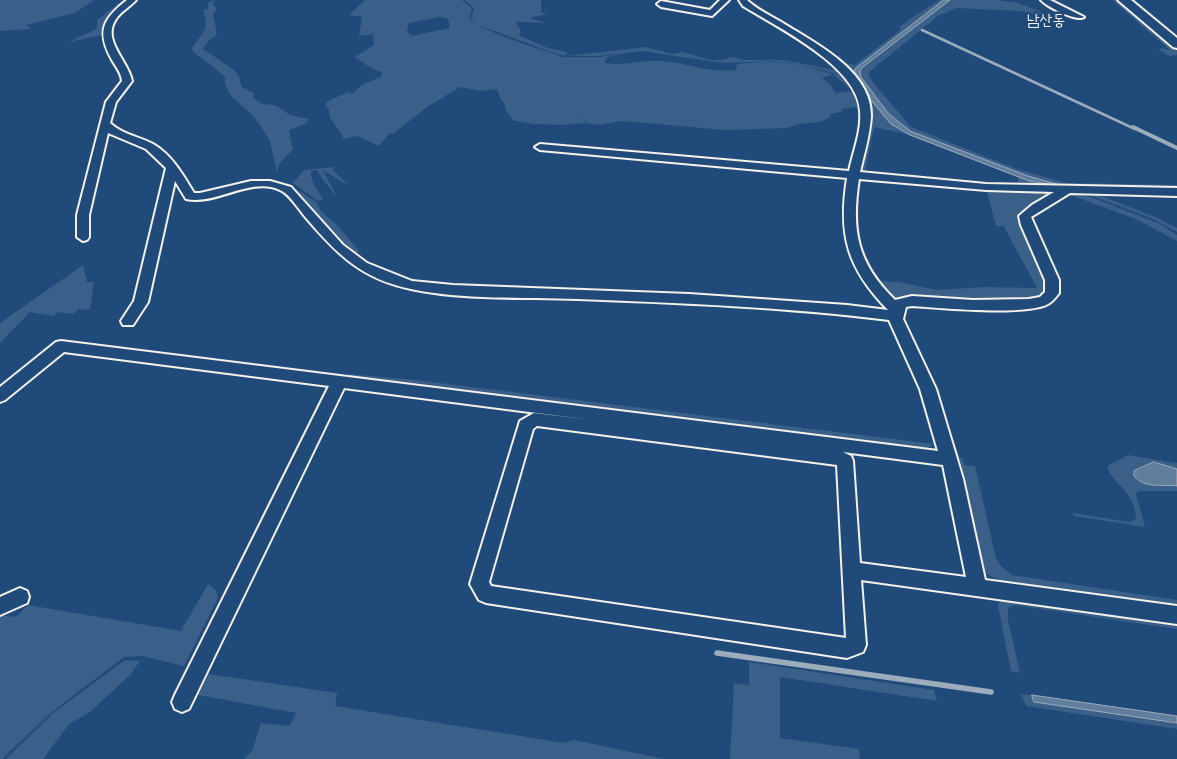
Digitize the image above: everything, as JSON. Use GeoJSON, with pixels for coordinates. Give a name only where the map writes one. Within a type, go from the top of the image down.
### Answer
{"type":"FeatureCollection","features":[{"type":"Feature","properties":{"kind":"main road"},"geometry":{"type":"LineString","coordinates":[[1124,0],[1177,44]]}},
{"type":"Feature","properties":{"kind":"street"},"geometry":{"type":"LineString","coordinates":[[83,238],[83,215],[111,102],[128,82],[111,44],[110,23],[113,16],[132,0]]}},
{"type":"Feature","properties":{"kind":"street"},"geometry":{"type":"LineString","coordinates":[[661,4],[712,13],[725,0]]}},
{"type":"Feature","properties":{"kind":"street"},"geometry":{"type":"LineString","coordinates":[[743,0],[746,4],[830,59],[856,83],[866,106],[867,114],[853,174],[848,223],[851,244],[855,258],[869,282],[897,314]]}},
{"type":"Feature","properties":{"kind":"street"},"geometry":{"type":"LineString","coordinates":[[1045,0],[1049,4],[1080,17]]}},
{"type":"Feature","properties":{"kind":"street"},"geometry":{"type":"LineString","coordinates":[[105,124],[114,133],[150,147],[172,167],[188,194],[194,197],[251,184],[270,184],[288,189],[346,255],[374,272],[411,285],[453,290],[689,299],[897,314]]}},
{"type":"Feature","properties":{"kind":"street"},"geometry":{"type":"LineString","coordinates":[[540,147],[986,187],[1177,192]]}},
{"type":"Feature","properties":{"kind":"street"},"geometry":{"type":"LineString","coordinates":[[128,321],[141,302],[172,167]]}},
{"type":"Feature","properties":{"kind":"street"},"geometry":{"type":"LineString","coordinates":[[978,588],[955,479],[928,389],[896,319],[897,314],[900,303],[912,301],[973,305],[1028,304],[1044,301],[1052,293],[1052,280],[1027,225],[1025,216],[1067,189]]}},
{"type":"Feature","properties":{"kind":"street"},"geometry":{"type":"LineString","coordinates":[[0,396],[61,346],[948,458]]}},
{"type":"Feature","properties":{"kind":"street"},"geometry":{"type":"LineString","coordinates":[[182,702],[339,382]]}},
{"type":"Feature","properties":{"kind":"street"},"geometry":{"type":"LineString","coordinates":[[534,419],[837,457],[844,461],[851,570],[856,645],[846,648],[486,594],[479,584],[526,426],[534,419]]}},
{"type":"Feature","properties":{"kind":"street"},"geometry":{"type":"LineString","coordinates":[[851,570],[1177,615]]}},
{"type":"Feature","properties":{"kind":"street"},"geometry":{"type":"LineString","coordinates":[[0,606],[20,597]]}},
{"type":"Feature","properties":{"kind":"shaded area"},"geometry":{"type":"Polygon","coordinates":[[[0,0],[94,0],[75,13],[26,25],[31,29],[0,31],[0,0]]]}},
{"type":"Feature","properties":{"kind":"shaded area"},"geometry":{"type":"Polygon","coordinates":[[[123,0],[131,0],[118,11],[107,34],[68,42],[97,29],[97,20],[123,0]]]}},
{"type":"Feature","properties":{"kind":"shaded area"},"geometry":{"type":"Polygon","coordinates":[[[214,0],[213,4],[217,9],[213,15],[217,33],[203,49],[238,74],[242,87],[255,94],[253,96],[258,102],[277,106],[290,115],[309,119],[305,124],[289,130],[293,149],[280,163],[277,172],[270,142],[256,119],[237,102],[227,89],[225,77],[192,49],[204,32],[206,23],[203,10],[208,9],[208,3],[214,0]]]}},
{"type":"Feature","properties":{"kind":"shaded area"},"geometry":{"type":"Polygon","coordinates":[[[365,0],[462,0],[472,9],[469,19],[474,23],[513,40],[563,57],[559,59],[564,57],[600,57],[634,52],[607,57],[604,63],[619,64],[662,61],[726,71],[736,70],[737,64],[781,62],[801,65],[833,74],[822,78],[830,84],[835,93],[853,91],[833,74],[844,75],[864,106],[842,109],[841,112],[830,114],[830,117],[820,122],[799,124],[787,128],[725,130],[621,121],[601,125],[589,124],[578,113],[587,123],[563,125],[533,124],[511,120],[512,118],[506,111],[497,89],[480,91],[460,87],[427,107],[394,133],[389,134],[379,146],[357,136],[344,139],[329,116],[329,110],[325,104],[348,92],[352,94],[362,85],[382,76],[382,72],[374,70],[355,57],[374,45],[373,34],[359,36],[362,17],[349,15],[365,0]],[[440,17],[409,23],[407,32],[412,36],[450,28],[448,19],[440,17]]]}},
{"type":"Feature","properties":{"kind":"shaded area"},"geometry":{"type":"Polygon","coordinates":[[[464,0],[541,0],[541,12],[547,14],[529,18],[547,23],[518,22],[516,24],[520,29],[520,36],[545,47],[569,53],[564,56],[551,52],[475,24],[471,19],[474,8],[464,0]]]}},
{"type":"Feature","properties":{"kind":"shaded area"},"geometry":{"type":"Polygon","coordinates":[[[939,0],[944,0],[854,70],[877,107],[891,122],[910,135],[874,127],[865,172],[860,171],[869,109],[837,61],[855,65],[900,30],[900,26],[939,0]]]}},
{"type":"Feature","properties":{"kind":"shaded area"},"geometry":{"type":"Polygon","coordinates":[[[944,0],[950,0],[862,68],[860,71],[861,77],[888,113],[910,131],[1059,186],[1029,181],[910,135],[891,124],[871,100],[854,71],[856,68],[944,0]]]}},
{"type":"Feature","properties":{"kind":"shaded area"},"geometry":{"type":"Polygon","coordinates":[[[950,0],[997,0],[1018,3],[1060,19],[1044,19],[1020,11],[956,8],[938,16],[869,72],[869,76],[876,86],[911,127],[1017,169],[1066,183],[1177,185],[1177,189],[1017,186],[1018,177],[1029,181],[1059,186],[1059,184],[1028,176],[910,131],[888,113],[861,77],[860,71],[950,0]]]}},
{"type":"Feature","properties":{"kind":"shaded area"},"geometry":{"type":"Polygon","coordinates":[[[1112,0],[1119,0],[1177,49],[1177,55],[1169,56],[1158,49],[1170,50],[1112,0]]]}},
{"type":"Feature","properties":{"kind":"shaded area"},"geometry":{"type":"Polygon","coordinates":[[[646,47],[672,54],[682,52],[711,60],[733,57],[744,60],[784,60],[833,70],[836,67],[842,73],[838,74],[793,63],[775,61],[723,63],[642,51],[600,56],[566,56],[646,47]]]}},
{"type":"Feature","properties":{"kind":"shaded area"},"geometry":{"type":"Polygon","coordinates":[[[333,167],[334,171],[349,186],[323,170],[337,197],[317,170],[311,171],[312,179],[323,199],[318,201],[293,183],[304,170],[333,167]]]}},
{"type":"Feature","properties":{"kind":"shaded area"},"geometry":{"type":"Polygon","coordinates":[[[296,189],[316,202],[321,211],[338,226],[359,251],[355,255],[341,242],[296,189]]]}},
{"type":"Feature","properties":{"kind":"shaded area"},"geometry":{"type":"Polygon","coordinates":[[[986,189],[1048,191],[1053,194],[1025,212],[1049,288],[1042,297],[996,303],[893,300],[878,281],[899,282],[936,290],[985,287],[1037,288],[1004,226],[996,226],[986,189]]]}},
{"type":"Feature","properties":{"kind":"shaded area"},"geometry":{"type":"Polygon","coordinates":[[[1073,190],[1101,192],[1099,195],[1155,217],[1177,228],[1177,232],[1151,218],[1083,194],[1160,224],[1177,235],[1177,241],[1138,220],[1068,194],[1073,190]]]}},
{"type":"Feature","properties":{"kind":"shaded area"},"geometry":{"type":"Polygon","coordinates":[[[83,265],[87,282],[94,282],[90,310],[79,309],[73,314],[57,312],[54,316],[30,312],[0,343],[0,323],[83,265]]]}},
{"type":"Feature","properties":{"kind":"shaded area"},"geometry":{"type":"Polygon","coordinates":[[[904,313],[907,325],[932,381],[959,456],[963,459],[964,465],[975,466],[996,558],[1001,566],[1012,575],[1177,600],[1177,606],[1000,581],[979,570],[902,324],[904,313]]]}},
{"type":"Feature","properties":{"kind":"shaded area"},"geometry":{"type":"Polygon","coordinates":[[[349,374],[415,380],[934,444],[926,449],[911,449],[347,380],[349,374]]]}},
{"type":"Feature","properties":{"kind":"shaded area"},"geometry":{"type":"Polygon","coordinates":[[[1128,455],[1177,463],[1177,469],[1154,462],[1134,471],[1157,486],[1177,486],[1177,491],[1139,491],[1136,494],[1145,527],[1074,516],[1072,513],[1130,522],[1136,519],[1135,510],[1129,496],[1107,468],[1128,455]]]}},
{"type":"Feature","properties":{"kind":"shaded area"},"geometry":{"type":"Polygon","coordinates":[[[1154,462],[1177,469],[1177,486],[1144,483],[1134,476],[1134,471],[1154,462]]]}},
{"type":"Feature","properties":{"kind":"shaded area"},"geometry":{"type":"Polygon","coordinates":[[[208,584],[216,590],[218,598],[184,666],[143,656],[124,657],[52,712],[0,759],[0,615],[16,617],[28,605],[181,631],[208,584]]]}},
{"type":"Feature","properties":{"kind":"shaded area"},"geometry":{"type":"Polygon","coordinates":[[[1011,598],[1177,620],[1177,629],[1014,605],[1008,608],[1008,620],[1020,673],[1011,671],[998,605],[1001,600],[1011,598]]]}},
{"type":"Feature","properties":{"kind":"shaded area"},"geometry":{"type":"Polygon","coordinates":[[[125,660],[140,661],[130,675],[90,712],[69,724],[43,759],[6,759],[53,713],[125,660]]]}},
{"type":"Feature","properties":{"kind":"shaded area"},"geometry":{"type":"Polygon","coordinates":[[[749,662],[934,690],[937,701],[780,677],[780,738],[859,749],[860,759],[730,759],[734,683],[749,685],[749,662]]]}},
{"type":"Feature","properties":{"kind":"shaded area"},"geometry":{"type":"Polygon","coordinates":[[[209,674],[337,693],[335,706],[564,743],[574,740],[664,759],[244,759],[252,751],[261,723],[290,726],[296,713],[198,695],[209,674]]]}},
{"type":"Feature","properties":{"kind":"shaded area"},"geometry":{"type":"Polygon","coordinates":[[[1021,694],[1032,695],[1035,702],[1177,723],[1177,729],[1026,706],[1021,694]]]}},
{"type":"Feature","properties":{"kind":"shaded area"},"geometry":{"type":"Polygon","coordinates":[[[1032,695],[1177,716],[1177,723],[1034,702],[1032,695]]]}},
{"type":"Feature","properties":{"kind":"waterway"},"geometry":{"type":"LineString","coordinates":[[922,30],[1135,129]]}},
{"type":"Feature","properties":{"kind":"waterway"},"geometry":{"type":"LineString","coordinates":[[1133,127],[1177,148]]}},
{"type":"Feature","properties":{"kind":"waterway"},"geometry":{"type":"LineString","coordinates":[[717,653],[991,692]]}},
{"type":"Feature","properties":{"kind":"district","name":"남산동"},"geometry":{"type":"Point","coordinates":[1046,20]}}]}
